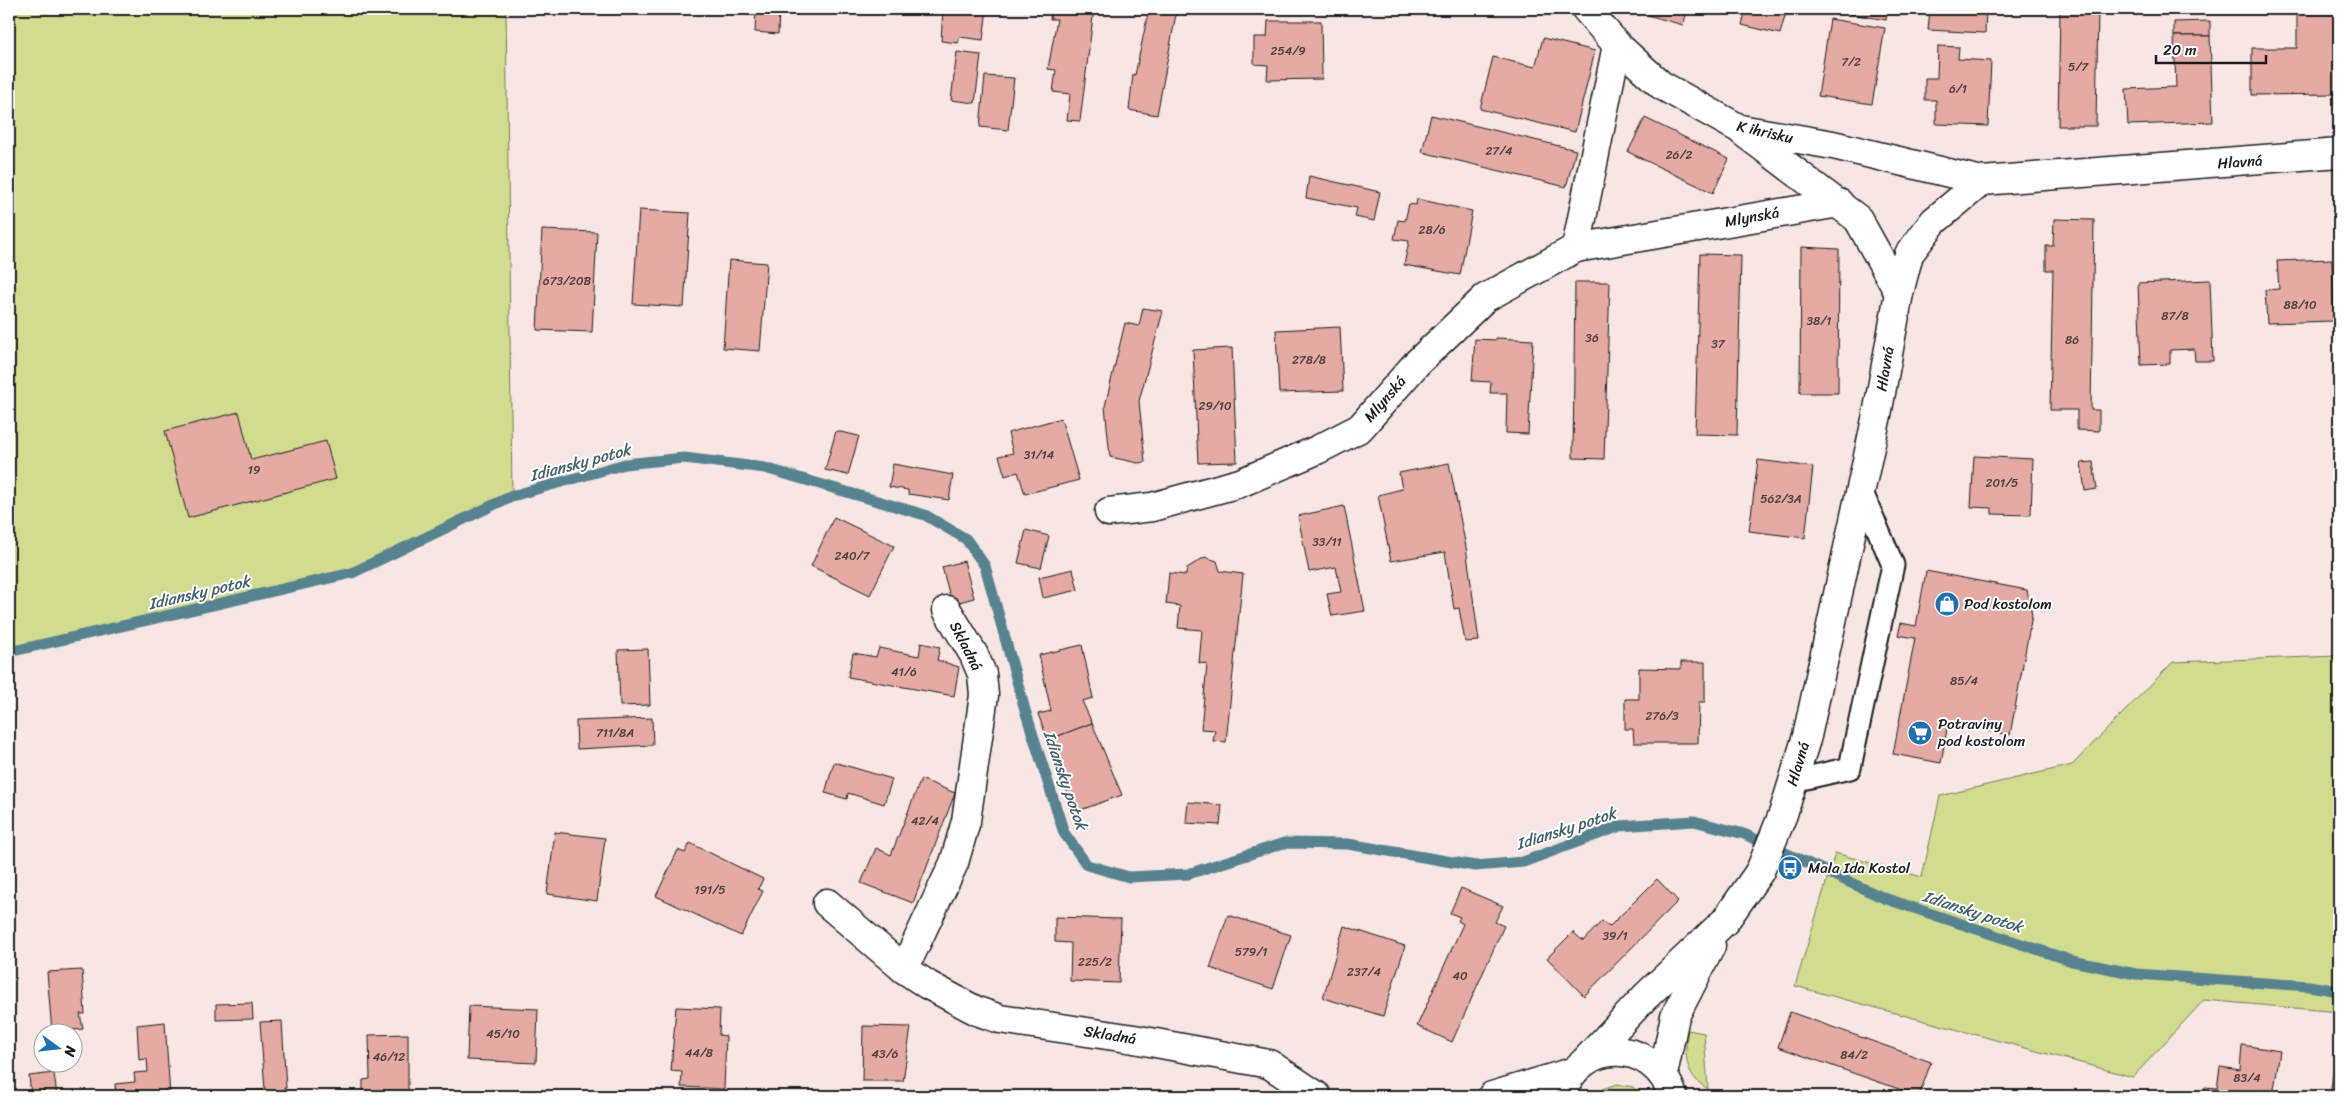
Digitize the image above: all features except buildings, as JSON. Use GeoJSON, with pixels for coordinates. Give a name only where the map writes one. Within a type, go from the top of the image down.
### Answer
{"type":"FeatureCollection","features":[{"type":"Feature","properties":{"kind":"street","name":"K ihrisku"},"geometry":{"type":"LineString","coordinates":[[1586,9],[1617,45],[1661,85],[1740,129],[1833,145],[1982,181]]}},
{"type":"Feature","properties":{"kind":"street"},"geometry":{"type":"LineString","coordinates":[[1576,248],[1617,45]]}},
{"type":"Feature","properties":{"kind":"street"},"geometry":{"type":"LineString","coordinates":[[1740,129],[1839,202],[1858,219],[1899,292]]}},
{"type":"Feature","properties":{"kind":"street","name":"Hlavná"},"geometry":{"type":"LineString","coordinates":[[1672,1090],[1675,1016],[1693,978],[1725,921],[1760,871],[1783,814],[1807,736],[1861,490],[1899,292],[1909,254],[1934,220],[1982,181],[2339,153]]}},
{"type":"Feature","properties":{"kind":"street","name":"Mlynská"},"geometry":{"type":"LineString","coordinates":[[1109,512],[1152,507],[1240,484],[1317,450],[1360,428],[1416,364],[1485,298],[1576,248],[1839,202]]}},
{"type":"Feature","properties":{"kind":"street","name":"Skladná"},"geometry":{"type":"LineString","coordinates":[[904,969],[954,863],[966,821],[984,695],[982,674],[974,655],[947,610]]}},
{"type":"Feature","properties":{"kind":"street","name":"Skladná"},"geometry":{"type":"LineString","coordinates":[[827,903],[904,969],[946,995],[978,1011],[1000,1018],[1134,1039],[1269,1064],[1317,1096]]}},
{"type":"Feature","properties":{"kind":"street","name":"Hlavná"},"geometry":{"type":"LineString","coordinates":[[1561,1096],[1578,1067],[1646,997],[1725,921]]}},
{"type":"Feature","properties":{"kind":"street","name":"Hlavná"},"geometry":{"type":"LineString","coordinates":[[1578,1067],[1602,1053],[1622,1051],[1641,1056],[1657,1067],[1672,1090]]}},
{"type":"Feature","properties":{"kind":"street"},"geometry":{"type":"LineString","coordinates":[[1492,1096],[1578,1067]]}},
{"type":"Feature","properties":{"kind":"lane"},"geometry":{"type":"LineString","coordinates":[[1794,781],[1850,768],[1856,743],[1893,565],[1861,490]]}},
{"type":"Feature","properties":{"kind":"green space"},"geometry":{"type":"Polygon","coordinates":[[[9,9],[506,9],[512,496],[352,573],[9,652],[9,9]]]}},
{"type":"Feature","properties":{"kind":"green space"},"geometry":{"type":"Polygon","coordinates":[[[2339,656],[2339,1012],[2204,1000],[2133,1077],[1795,986],[1835,853],[1922,877],[1940,796],[2072,765],[2173,662],[2339,656]]]}},
{"type":"Feature","properties":{"kind":"green space"},"geometry":{"type":"Polygon","coordinates":[[[1688,1030],[1704,1033],[1708,1089],[1694,1078],[1690,1071],[1686,1055],[1688,1030]]]}},
{"type":"Feature","properties":{"kind":"green space"},"geometry":{"type":"Polygon","coordinates":[[[1617,1084],[1633,1087],[1642,1096],[1597,1096],[1602,1089],[1617,1084]]]}},
{"type":"Feature","properties":{"kind":"waterway","name":"Idiansky potok"},"geometry":{"type":"LineString","coordinates":[[9,652],[352,573],[512,496],[625,464],[684,458],[765,468],[925,515],[966,539],[985,566],[1025,710],[1064,833],[1087,865],[1129,877],[1188,874],[1284,843],[1348,844],[1475,866],[1523,862],[1620,826],[1694,821],[1744,834],[1884,898],[2072,961],[2136,974],[2309,986],[2339,991]]}},
{"type":"Feature","properties":{"kind":"place","name":"Pod kostolom"},"geometry":{"type":"Point","coordinates":[1947,604]}},
{"type":"Feature","properties":{"kind":"place","name":"Potraviny pod kostolom"},"geometry":{"type":"Point","coordinates":[1920,733]}},
{"type":"Feature","properties":{"kind":"place","name":"Mala Ida Kostol"},"geometry":{"type":"Point","coordinates":[1790,868]}}]}
